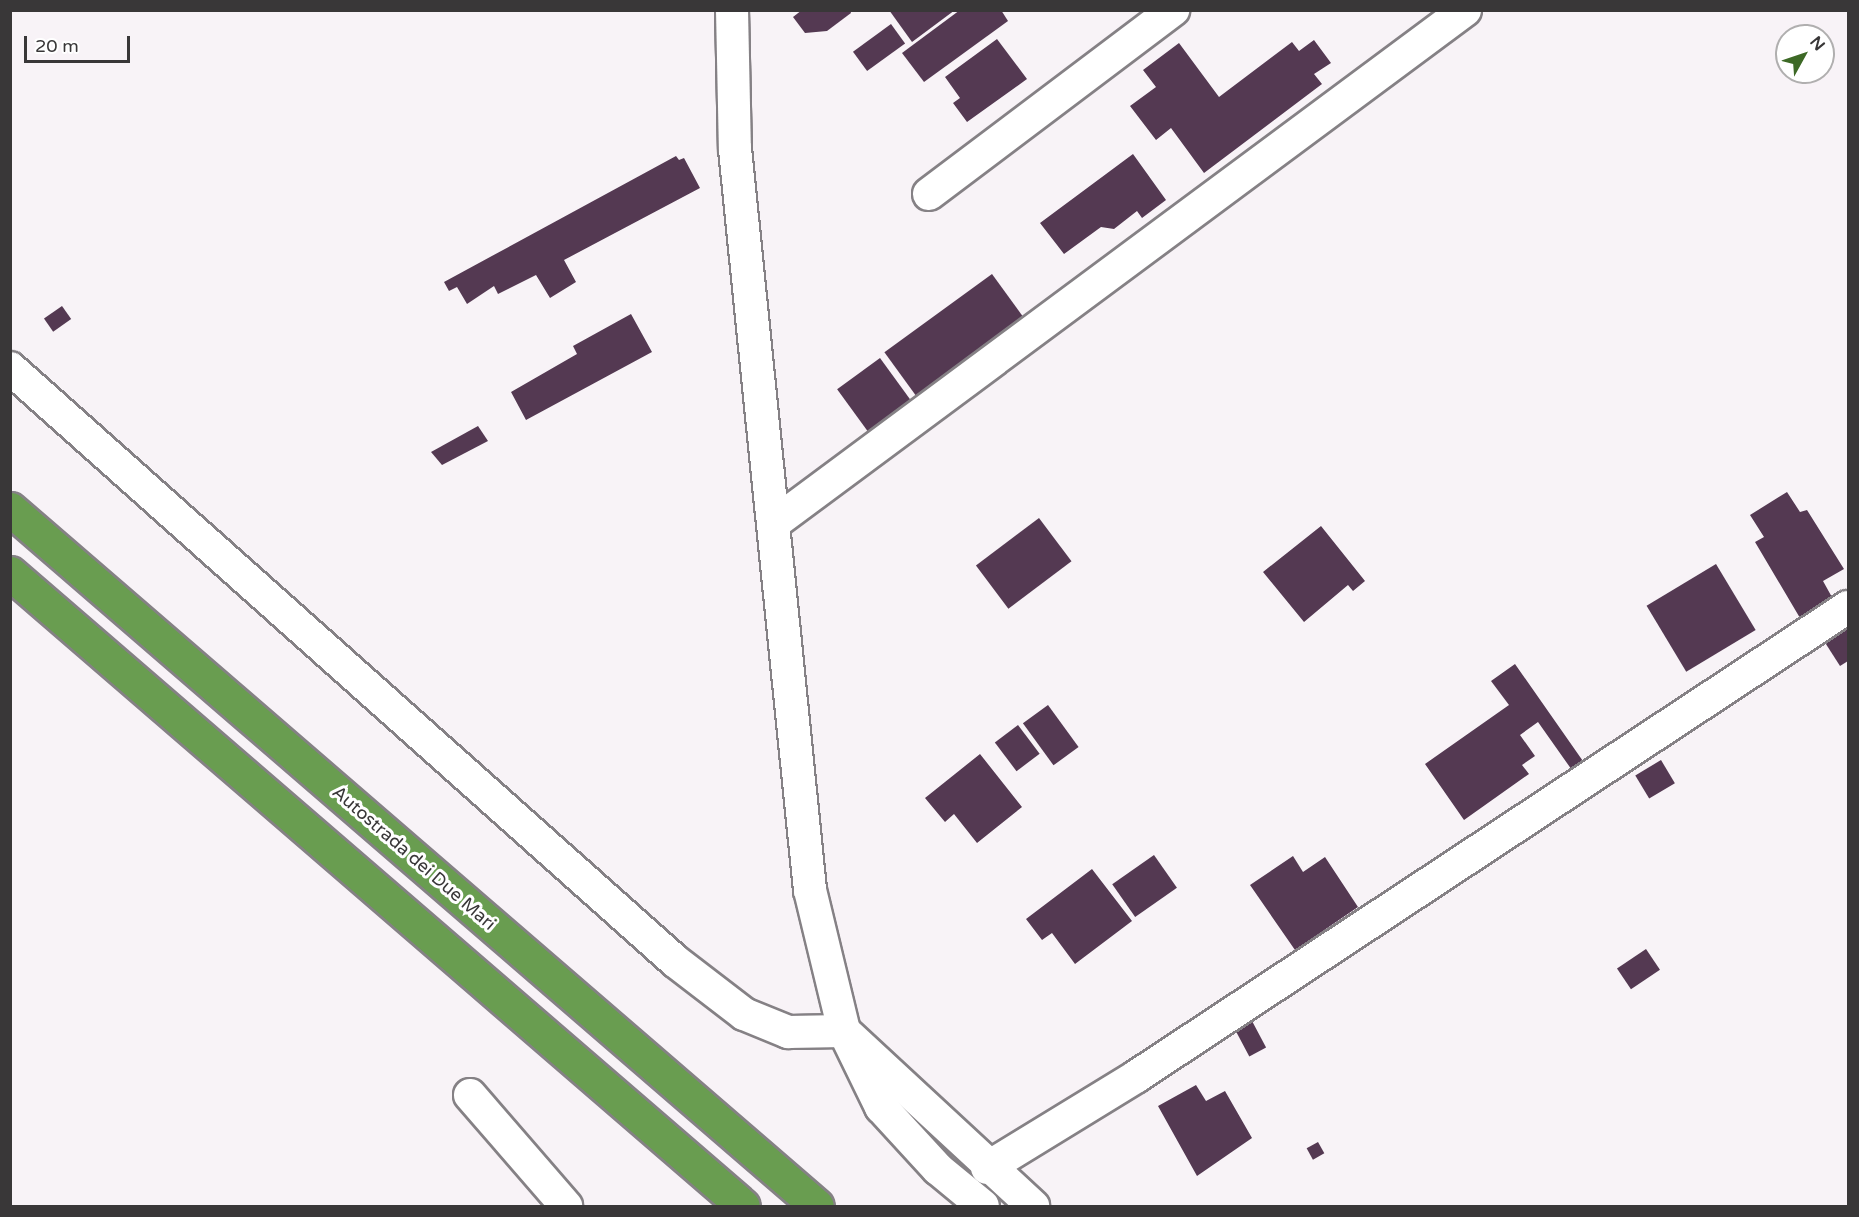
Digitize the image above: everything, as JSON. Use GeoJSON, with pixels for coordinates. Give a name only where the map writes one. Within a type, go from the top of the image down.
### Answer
{"type":"FeatureCollection","features":[{"type":"Feature","properties":{"kind":"highway","name":"Autostrada dei Due Mari"},"geometry":{"type":"LineString","coordinates":[[10,509],[817,1206]]}},
{"type":"Feature","properties":{"kind":"highway"},"geometry":{"type":"LineString","coordinates":[[10,573],[743,1206]]}},
{"type":"Feature","properties":{"kind":"street"},"geometry":{"type":"LineString","coordinates":[[732,10],[735,149],[810,890],[844,1031],[880,1107],[938,1169],[982,1206]]}},
{"type":"Feature","properties":{"kind":"street"},"geometry":{"type":"LineString","coordinates":[[929,194],[1173,10]]}},
{"type":"Feature","properties":{"kind":"street"},"geometry":{"type":"LineString","coordinates":[[773,524],[1465,10]]}},
{"type":"Feature","properties":{"kind":"street"},"geometry":{"type":"LineString","coordinates":[[10,368],[675,961],[744,1014],[788,1032],[844,1031],[987,1168],[1033,1206]]}},
{"type":"Feature","properties":{"kind":"street"},"geometry":{"type":"LineString","coordinates":[[987,1168],[1137,1076],[1848,607]]}},
{"type":"Feature","properties":{"kind":"street"},"geometry":{"type":"LineString","coordinates":[[470,1095],[567,1206]]}},
{"type":"Feature","properties":{"kind":"building"},"geometry":{"type":"Polygon","coordinates":[[[802,10],[850,10],[851,13],[827,31],[805,33],[793,17],[802,10]]]}},
{"type":"Feature","properties":{"kind":"building"},"geometry":{"type":"Polygon","coordinates":[[[889,10],[955,10],[912,42],[889,10]]]}},
{"type":"Feature","properties":{"kind":"building"},"geometry":{"type":"Polygon","coordinates":[[[960,10],[1001,10],[1008,21],[924,82],[902,53],[960,10]]]}},
{"type":"Feature","properties":{"kind":"building"},"geometry":{"type":"Polygon","coordinates":[[[891,24],[905,43],[867,71],[853,52],[891,24]]]}},
{"type":"Feature","properties":{"kind":"building"},"geometry":{"type":"Polygon","coordinates":[[[997,39],[1027,79],[967,122],[953,103],[960,98],[945,77],[997,39]]]}},
{"type":"Feature","properties":{"kind":"building"},"geometry":{"type":"Polygon","coordinates":[[[1314,40],[1331,63],[1314,74],[1322,84],[1204,173],[1171,128],[1156,140],[1130,106],[1156,87],[1143,70],[1179,43],[1219,97],[1292,42],[1299,51],[1314,40]]]}},
{"type":"Feature","properties":{"kind":"building"},"geometry":{"type":"Polygon","coordinates":[[[1133,154],[1166,200],[1142,218],[1137,211],[1114,229],[1101,227],[1064,254],[1040,223],[1133,154]]]}},
{"type":"Feature","properties":{"kind":"building"},"geometry":{"type":"Polygon","coordinates":[[[676,156],[679,160],[684,158],[700,188],[564,260],[576,282],[550,298],[536,275],[498,294],[494,286],[467,304],[457,287],[449,291],[444,282],[676,156]]]}},
{"type":"Feature","properties":{"kind":"building"},"geometry":{"type":"Polygon","coordinates":[[[992,274],[1029,325],[921,403],[884,352],[992,274]]]}},
{"type":"Feature","properties":{"kind":"building"},"geometry":{"type":"Polygon","coordinates":[[[62,306],[71,319],[53,332],[44,319],[62,306]]]}},
{"type":"Feature","properties":{"kind":"building"},"geometry":{"type":"Polygon","coordinates":[[[631,314],[652,352],[526,420],[511,392],[577,354],[573,346],[631,314]]]}},
{"type":"Feature","properties":{"kind":"building"},"geometry":{"type":"Polygon","coordinates":[[[880,358],[916,407],[873,439],[837,389],[880,358]]]}},
{"type":"Feature","properties":{"kind":"building"},"geometry":{"type":"Polygon","coordinates":[[[478,426],[488,441],[442,465],[431,452],[478,426]]]}},
{"type":"Feature","properties":{"kind":"building"},"geometry":{"type":"Polygon","coordinates":[[[1787,492],[1800,512],[1807,510],[1844,569],[1823,581],[1833,599],[1800,618],[1755,542],[1764,537],[1750,515],[1787,492]]]}},
{"type":"Feature","properties":{"kind":"building"},"geometry":{"type":"Polygon","coordinates":[[[1039,518],[1071,561],[1008,609],[976,566],[1039,518]]]}},
{"type":"Feature","properties":{"kind":"building"},"geometry":{"type":"Polygon","coordinates":[[[1321,526],[1365,581],[1353,591],[1348,585],[1304,622],[1263,572],[1321,526]]]}},
{"type":"Feature","properties":{"kind":"building"},"geometry":{"type":"Polygon","coordinates":[[[1716,564],[1756,630],[1686,672],[1647,606],[1716,564]]]}},
{"type":"Feature","properties":{"kind":"building"},"geometry":{"type":"Polygon","coordinates":[[[1848,624],[1848,661],[1840,666],[1824,641],[1848,624]]]}},
{"type":"Feature","properties":{"kind":"building"},"geometry":{"type":"Polygon","coordinates":[[[1515,664],[1585,764],[1574,773],[1538,722],[1520,735],[1535,756],[1522,765],[1529,774],[1464,820],[1425,764],[1509,705],[1491,681],[1515,664]]]}},
{"type":"Feature","properties":{"kind":"building"},"geometry":{"type":"Polygon","coordinates":[[[1048,705],[1079,747],[1053,765],[1023,723],[1048,705]]]}},
{"type":"Feature","properties":{"kind":"building"},"geometry":{"type":"Polygon","coordinates":[[[1018,725],[1040,754],[1017,771],[995,742],[1018,725]]]}},
{"type":"Feature","properties":{"kind":"building"},"geometry":{"type":"Polygon","coordinates":[[[980,754],[1022,807],[977,843],[954,814],[945,822],[925,798],[980,754]]]}},
{"type":"Feature","properties":{"kind":"building"},"geometry":{"type":"Polygon","coordinates":[[[1661,760],[1675,783],[1649,799],[1635,775],[1661,760]]]}},
{"type":"Feature","properties":{"kind":"building"},"geometry":{"type":"Polygon","coordinates":[[[1154,855],[1177,888],[1135,917],[1112,884],[1154,855]]]}},
{"type":"Feature","properties":{"kind":"building"},"geometry":{"type":"Polygon","coordinates":[[[1293,856],[1303,872],[1325,857],[1358,907],[1295,950],[1250,885],[1293,856]]]}},
{"type":"Feature","properties":{"kind":"building"},"geometry":{"type":"Polygon","coordinates":[[[1092,869],[1132,921],[1075,964],[1052,933],[1042,940],[1026,919],[1092,869]]]}},
{"type":"Feature","properties":{"kind":"building"},"geometry":{"type":"Polygon","coordinates":[[[1646,949],[1660,970],[1631,989],[1617,969],[1646,949]]]}},
{"type":"Feature","properties":{"kind":"building"},"geometry":{"type":"Polygon","coordinates":[[[1252,1021],[1266,1047],[1249,1056],[1235,1030],[1252,1021]]]}},
{"type":"Feature","properties":{"kind":"building"},"geometry":{"type":"Polygon","coordinates":[[[1196,1085],[1206,1101],[1225,1091],[1252,1138],[1197,1176],[1158,1106],[1196,1085]]]}},
{"type":"Feature","properties":{"kind":"building"},"geometry":{"type":"Polygon","coordinates":[[[1318,1142],[1324,1153],[1313,1160],[1307,1148],[1318,1142]]]}}]}
